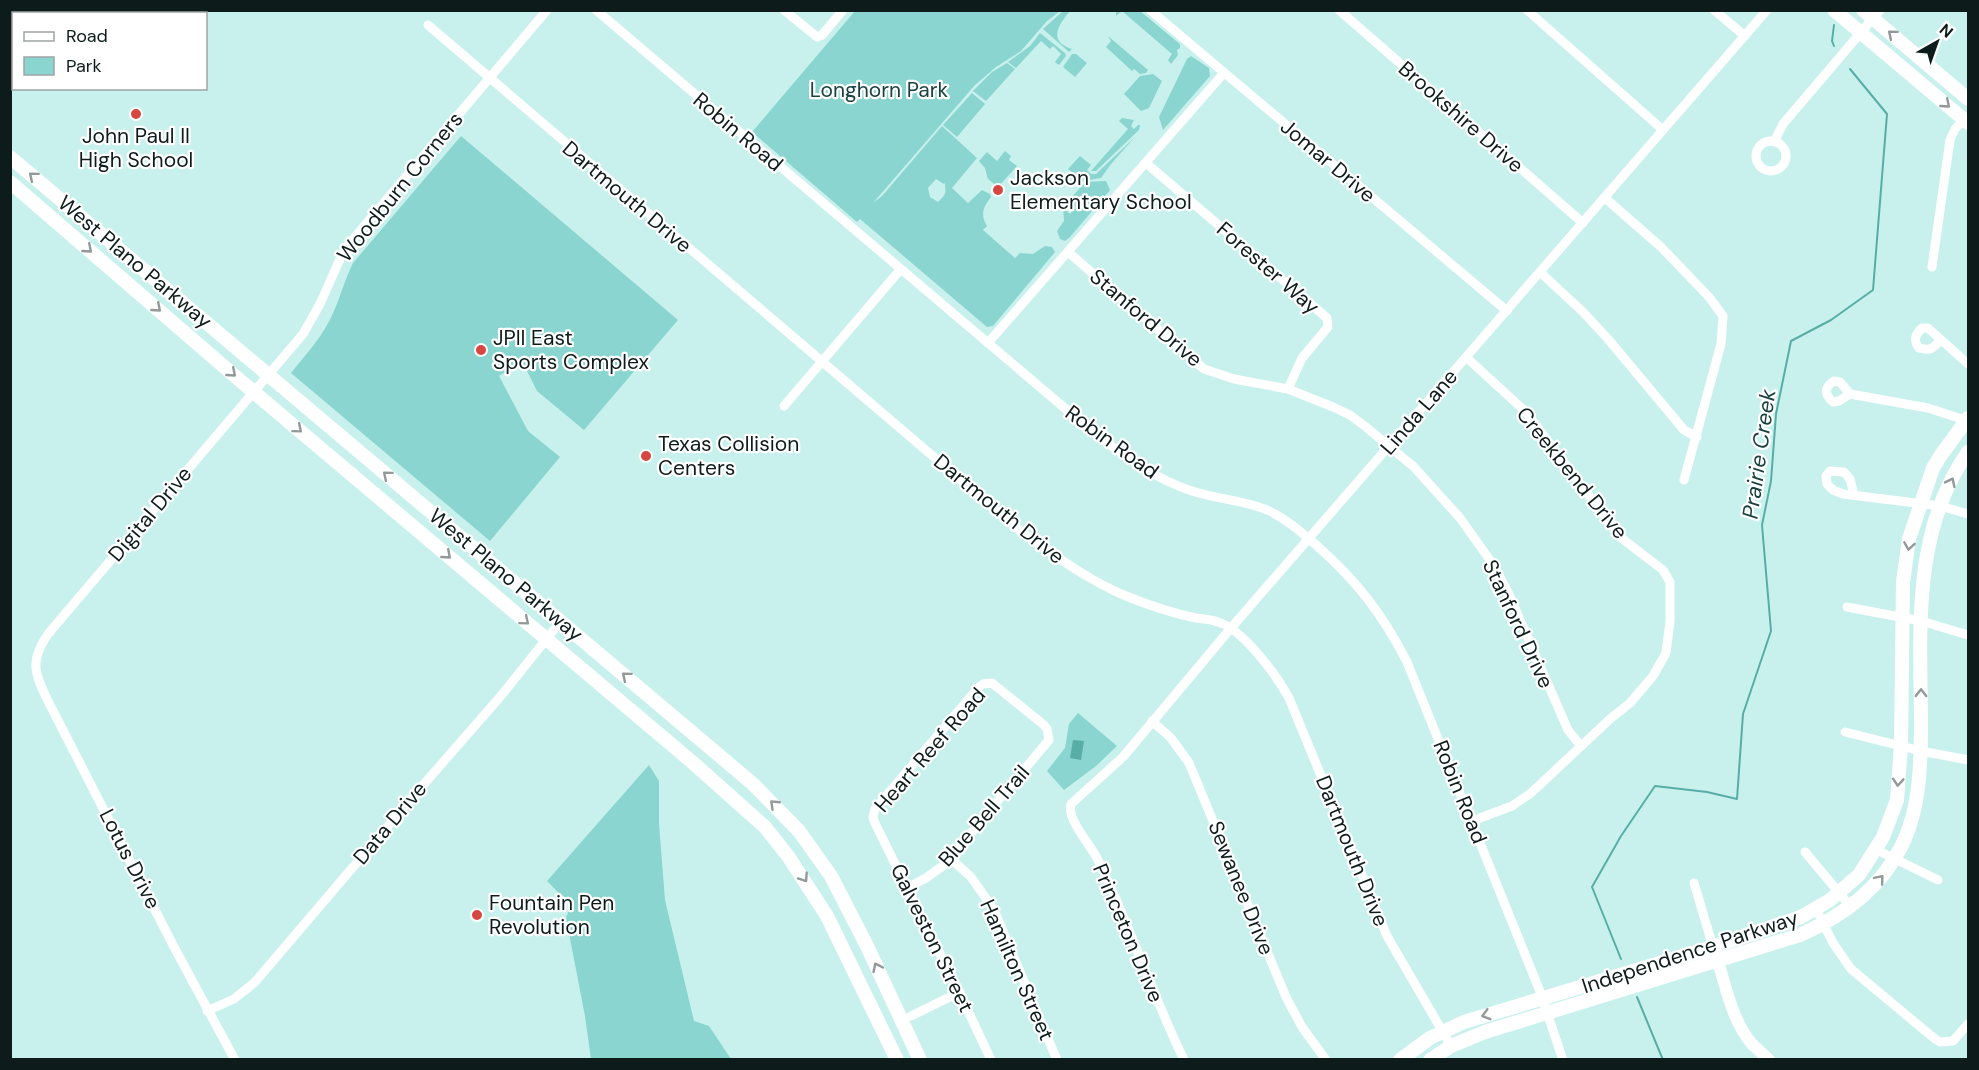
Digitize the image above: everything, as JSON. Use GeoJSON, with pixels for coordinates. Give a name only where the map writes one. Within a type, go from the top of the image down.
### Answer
{"type":"FeatureCollection","features":[{"type":"Feature","properties":{"kind":"main road"},"geometry":{"type":"LineString","coordinates":[[1834,10],[1967,119]]}},
{"type":"Feature","properties":{"kind":"main road"},"geometry":{"type":"LineString","coordinates":[[1872,13],[1968,99]]}},
{"type":"Feature","properties":{"kind":"main road","name":"West Plano Parkway"},"geometry":{"type":"LineString","coordinates":[[10,157],[753,784],[799,831],[831,876],[920,1059]]}},
{"type":"Feature","properties":{"kind":"main road","name":"West Plano Parkway"},"geometry":{"type":"LineString","coordinates":[[10,182],[254,392],[735,798],[765,827],[789,856],[827,916],[897,1059]]}},
{"type":"Feature","properties":{"kind":"main road","name":"Independence Parkway"},"geometry":{"type":"LineString","coordinates":[[1716,954],[1801,917],[1839,894],[1859,875],[1877,850],[1889,826],[1897,800],[1901,746],[1903,582],[1910,539],[1928,480],[1941,455],[1968,420]]}},
{"type":"Feature","properties":{"kind":"main road","name":"Independence Parkway"},"geometry":{"type":"LineString","coordinates":[[1430,1059],[1451,1046],[1545,1006],[1716,954],[1776,943],[1823,925],[1851,907],[1876,884],[1902,846],[1916,805],[1922,751],[1923,580],[1930,535],[1940,506],[1959,465],[1968,452]]}},
{"type":"Feature","properties":{"kind":"main road"},"geometry":{"type":"LineString","coordinates":[[393,509],[407,492]]}},
{"type":"Feature","properties":{"kind":"main road","name":"Independence Parkway"},"geometry":{"type":"LineString","coordinates":[[1402,1059],[1418,1045],[1443,1030],[1477,1018],[1545,1006]]}},
{"type":"Feature","properties":{"kind":"street","name":"Woodburn Corners"},"geometry":{"type":"LineString","coordinates":[[269,375],[309,325],[344,250],[547,10]]}},
{"type":"Feature","properties":{"kind":"street","name":"Robin Road"},"geometry":{"type":"LineString","coordinates":[[596,10],[1094,433],[1154,475],[1191,490],[1266,510],[1283,519],[1341,566],[1390,629],[1407,662],[1545,1006],[1562,1057]]}},
{"type":"Feature","properties":{"kind":"street"},"geometry":{"type":"LineString","coordinates":[[783,10],[817,37],[822,35],[843,10]]}},
{"type":"Feature","properties":{"kind":"street","name":"Jomar Drive"},"geometry":{"type":"LineString","coordinates":[[1150,10],[1223,74],[1507,311]]}},
{"type":"Feature","properties":{"kind":"street","name":"Brookshire Drive"},"geometry":{"type":"LineString","coordinates":[[1339,10],[1582,223]]}},
{"type":"Feature","properties":{"kind":"street"},"geometry":{"type":"LineString","coordinates":[[1527,10],[1663,130]]}},
{"type":"Feature","properties":{"kind":"street"},"geometry":{"type":"LineString","coordinates":[[1714,10],[1745,36]]}},
{"type":"Feature","properties":{"kind":"street","name":"Linda Lane"},"geometry":{"type":"LineString","coordinates":[[1069,810],[1071,804],[1123,757],[1231,628],[1767,10]]}},
{"type":"Feature","properties":{"kind":"street"},"geometry":{"type":"LineString","coordinates":[[1774,142],[1784,124],[1861,33],[1872,13]]}},
{"type":"Feature","properties":{"kind":"street","name":"Dartmouth Drive"},"geometry":{"type":"LineString","coordinates":[[428,25],[1024,534],[1071,568],[1127,596],[1195,618],[1219,622],[1231,628],[1269,667],[1289,698],[1387,936],[1451,1046]]}},
{"type":"Feature","properties":{"kind":"street"},"geometry":{"type":"LineString","coordinates":[[988,343],[1223,74]]}},
{"type":"Feature","properties":{"kind":"street"},"geometry":{"type":"LineString","coordinates":[[1932,267],[1950,140],[1955,129],[1967,119]]}},
{"type":"Feature","properties":{"kind":"street","name":"Forester Way"},"geometry":{"type":"LineString","coordinates":[[1146,163],[1327,318],[1328,327],[1302,358],[1288,389]]}},
{"type":"Feature","properties":{"kind":"street"},"geometry":{"type":"LineString","coordinates":[[1605,198],[1661,247],[1709,297],[1723,316],[1721,344],[1684,480]]}},
{"type":"Feature","properties":{"kind":"street","name":"Stanford Drive"},"geometry":{"type":"LineString","coordinates":[[1068,252],[1204,369],[1234,379],[1288,389],[1350,415],[1414,467],[1446,502],[1492,563],[1507,590],[1568,730],[1581,746]]}},
{"type":"Feature","properties":{"kind":"street"},"geometry":{"type":"LineString","coordinates":[[784,406],[900,270]]}},
{"type":"Feature","properties":{"kind":"street"},"geometry":{"type":"LineString","coordinates":[[1541,273],[1608,339],[1684,430],[1696,437]]}},
{"type":"Feature","properties":{"kind":"street"},"geometry":{"type":"LineString","coordinates":[[1940,340],[1968,364]]}},
{"type":"Feature","properties":{"kind":"street","name":"Creekbend Drive"},"geometry":{"type":"LineString","coordinates":[[1467,358],[1526,412],[1620,537],[1663,570],[1670,582],[1670,639],[1666,653],[1637,696],[1531,794],[1512,806],[1472,820]]}},
{"type":"Feature","properties":{"kind":"street","name":"Digital Drive"},"geometry":{"type":"LineString","coordinates":[[36,656],[48,634],[269,375]]}},
{"type":"Feature","properties":{"kind":"street"},"geometry":{"type":"LineString","coordinates":[[1850,394],[1917,405],[1968,420]]}},
{"type":"Feature","properties":{"kind":"street"},"geometry":{"type":"LineString","coordinates":[[1854,495],[1940,506],[1968,514]]}},
{"type":"Feature","properties":{"kind":"street"},"geometry":{"type":"LineString","coordinates":[[1847,607],[1921,621],[1968,635]]}},
{"type":"Feature","properties":{"kind":"street","name":"Data Drive"},"geometry":{"type":"LineString","coordinates":[[207,1011],[234,999],[255,982],[500,696],[561,621]]}},
{"type":"Feature","properties":{"kind":"street","name":"Lotus Drive"},"geometry":{"type":"LineString","coordinates":[[36,656],[37,678],[207,1011],[235,1059]]}},
{"type":"Feature","properties":{"kind":"street","name":"Heart Reef Road"},"geometry":{"type":"LineString","coordinates":[[873,817],[876,809],[979,687],[988,683],[996,685],[1044,725],[1049,734]]}},
{"type":"Feature","properties":{"kind":"street","name":"Sewanee Drive"},"geometry":{"type":"LineString","coordinates":[[1152,721],[1171,738],[1189,764],[1286,997],[1302,1027],[1326,1059]]}},
{"type":"Feature","properties":{"kind":"street"},"geometry":{"type":"LineString","coordinates":[[1845,732],[1968,760]]}},
{"type":"Feature","properties":{"kind":"street","name":"Blue Bell Trail"},"geometry":{"type":"LineString","coordinates":[[907,888],[936,871],[950,858],[1046,744],[1049,734]]}},
{"type":"Feature","properties":{"kind":"street","name":"Princeton Drive"},"geometry":{"type":"LineString","coordinates":[[1069,810],[1101,866],[1163,1016],[1184,1059]]}},
{"type":"Feature","properties":{"kind":"street","name":"Galveston Street"},"geometry":{"type":"LineString","coordinates":[[873,817],[991,1059]]}},
{"type":"Feature","properties":{"kind":"street"},"geometry":{"type":"LineString","coordinates":[[1877,850],[1938,880]]}},
{"type":"Feature","properties":{"kind":"street"},"geometry":{"type":"LineString","coordinates":[[1805,852],[1851,907]]}},
{"type":"Feature","properties":{"kind":"street","name":"Hamilton Street"},"geometry":{"type":"LineString","coordinates":[[950,858],[971,877],[994,910],[1057,1059]]}},
{"type":"Feature","properties":{"kind":"street"},"geometry":{"type":"LineString","coordinates":[[1694,883],[1732,1008],[1751,1044],[1769,1059]]}},
{"type":"Feature","properties":{"kind":"street"},"geometry":{"type":"LineString","coordinates":[[1816,909],[1823,925],[1851,969],[1935,1039],[1940,1042],[1953,1041],[1968,1024]]}},
{"type":"Feature","properties":{"kind":"street"},"geometry":{"type":"LineString","coordinates":[[911,1016],[960,992]]}},
{"type":"Feature","properties":{"kind":"green space","name":"Longhorn Park"},"geometry":{"type":"Polygon","coordinates":[[[855,11],[1060,11],[1047,21],[1021,51],[996,67],[975,85],[873,203],[882,196],[942,126],[977,158],[952,188],[968,203],[982,190],[990,194],[991,197],[983,211],[987,226],[983,230],[1015,258],[1020,253],[1033,254],[1045,246],[1052,247],[1055,252],[993,326],[987,327],[860,219],[857,222],[752,132],[855,11]],[[936,179],[928,188],[930,197],[938,202],[945,192],[944,184],[936,179]]]}},
{"type":"Feature","properties":{"kind":"green space"},"geometry":{"type":"Polygon","coordinates":[[[1063,11],[1070,11],[1059,27],[1057,37],[1064,46],[1072,49],[1069,52],[1043,29],[1063,11]]]}},
{"type":"Feature","properties":{"kind":"green space"},"geometry":{"type":"Polygon","coordinates":[[[1122,11],[1140,11],[1180,44],[1177,50],[1178,55],[1171,64],[1168,60],[1172,54],[1122,11]]]}},
{"type":"Feature","properties":{"kind":"green space"},"geometry":{"type":"Polygon","coordinates":[[[1040,33],[1065,53],[1066,56],[1059,65],[1055,62],[1061,54],[1053,46],[1050,49],[1041,41],[1016,68],[1008,62],[1030,46],[1040,33]]]}},
{"type":"Feature","properties":{"kind":"green space"},"geometry":{"type":"Polygon","coordinates":[[[1108,36],[1148,70],[1146,73],[1140,74],[1134,69],[1132,71],[1106,47],[1111,41],[1108,36]]]}},
{"type":"Feature","properties":{"kind":"green space"},"geometry":{"type":"Polygon","coordinates":[[[1072,54],[1076,54],[1087,63],[1075,77],[1063,67],[1072,54]]]}},
{"type":"Feature","properties":{"kind":"green space"},"geometry":{"type":"Polygon","coordinates":[[[1191,56],[1209,68],[1210,76],[1163,130],[1159,117],[1187,59],[1191,56]]]}},
{"type":"Feature","properties":{"kind":"green space"},"geometry":{"type":"Polygon","coordinates":[[[1007,63],[1015,69],[986,101],[973,91],[992,72],[1007,63]]]}},
{"type":"Feature","properties":{"kind":"green space"},"geometry":{"type":"Polygon","coordinates":[[[1153,74],[1162,81],[1149,108],[1141,111],[1124,94],[1140,76],[1153,74]]]}},
{"type":"Feature","properties":{"kind":"green space"},"geometry":{"type":"Polygon","coordinates":[[[972,93],[985,104],[957,137],[943,125],[972,93]]]}},
{"type":"Feature","properties":{"kind":"green space"},"geometry":{"type":"Polygon","coordinates":[[[1122,118],[1134,120],[1131,126],[1134,129],[1140,125],[1139,130],[1096,171],[1091,171],[1128,129],[1119,121],[1122,118]]]}},
{"type":"Feature","properties":{"kind":"green space","name":"JPII East Sports Complex"},"geometry":{"type":"Polygon","coordinates":[[[461,136],[678,320],[584,430],[537,391],[522,361],[499,376],[528,431],[560,457],[490,541],[291,373],[325,328],[353,263],[461,136]]]}},
{"type":"Feature","properties":{"kind":"green space"},"geometry":{"type":"Polygon","coordinates":[[[1135,137],[1101,178],[1082,181],[1068,169],[1080,156],[1091,165],[1087,170],[1091,174],[1096,174],[1135,137]]]}},
{"type":"Feature","properties":{"kind":"green space"},"geometry":{"type":"Polygon","coordinates":[[[1005,151],[1011,156],[1009,160],[1017,166],[998,187],[988,179],[985,168],[979,161],[987,152],[997,161],[1005,151]]]}},
{"type":"Feature","properties":{"kind":"green space"},"geometry":{"type":"Polygon","coordinates":[[[1106,181],[1110,190],[1070,237],[1065,241],[1060,239],[1057,231],[1064,221],[1063,207],[1070,214],[1073,210],[1066,204],[1085,182],[1106,181]]]}},
{"type":"Feature","properties":{"kind":"green space"},"geometry":{"type":"Polygon","coordinates":[[[1078,713],[1117,746],[1096,766],[1064,790],[1047,771],[1065,748],[1069,724],[1078,713]]]}},
{"type":"Feature","properties":{"kind":"green space"},"geometry":{"type":"Polygon","coordinates":[[[649,765],[659,781],[659,824],[665,900],[694,1021],[709,1026],[731,1059],[591,1059],[566,918],[572,902],[547,881],[649,765]]]}},
{"type":"Feature","properties":{"kind":"shaded area"},"geometry":{"type":"Polygon","coordinates":[[[1073,740],[1084,741],[1081,760],[1070,758],[1073,740]]]}},
{"type":"Feature","properties":{"kind":"waterway","name":"Prairie Creek"},"geometry":{"type":"LineString","coordinates":[[1834,25],[1832,41],[1834,46]]}},
{"type":"Feature","properties":{"kind":"waterway","name":"Prairie Creek"},"geometry":{"type":"LineString","coordinates":[[1621,959],[1592,887],[1621,836],[1655,786],[1707,792],[1737,799],[1743,714],[1771,631],[1762,525],[1771,481],[1776,414],[1791,341],[1831,320],[1873,290],[1887,114],[1850,69]]}},
{"type":"Feature","properties":{"kind":"waterway","name":"Prairie Creek"},"geometry":{"type":"LineString","coordinates":[[1637,997],[1663,1060]]}},
{"type":"Feature","properties":{"kind":"place","name":"John Paul II High School"},"geometry":{"type":"Point","coordinates":[136,114]}},
{"type":"Feature","properties":{"kind":"place","name":"Jackson Elementary School"},"geometry":{"type":"Point","coordinates":[998,190]}},
{"type":"Feature","properties":{"kind":"place","name":"JPII East Sports Complex"},"geometry":{"type":"Point","coordinates":[481,350]}},
{"type":"Feature","properties":{"kind":"place","name":"Texas Collision Centers"},"geometry":{"type":"Point","coordinates":[646,456]}},
{"type":"Feature","properties":{"kind":"place","name":"Fountain Pen Revolution"},"geometry":{"type":"Point","coordinates":[477,915]}}]}
